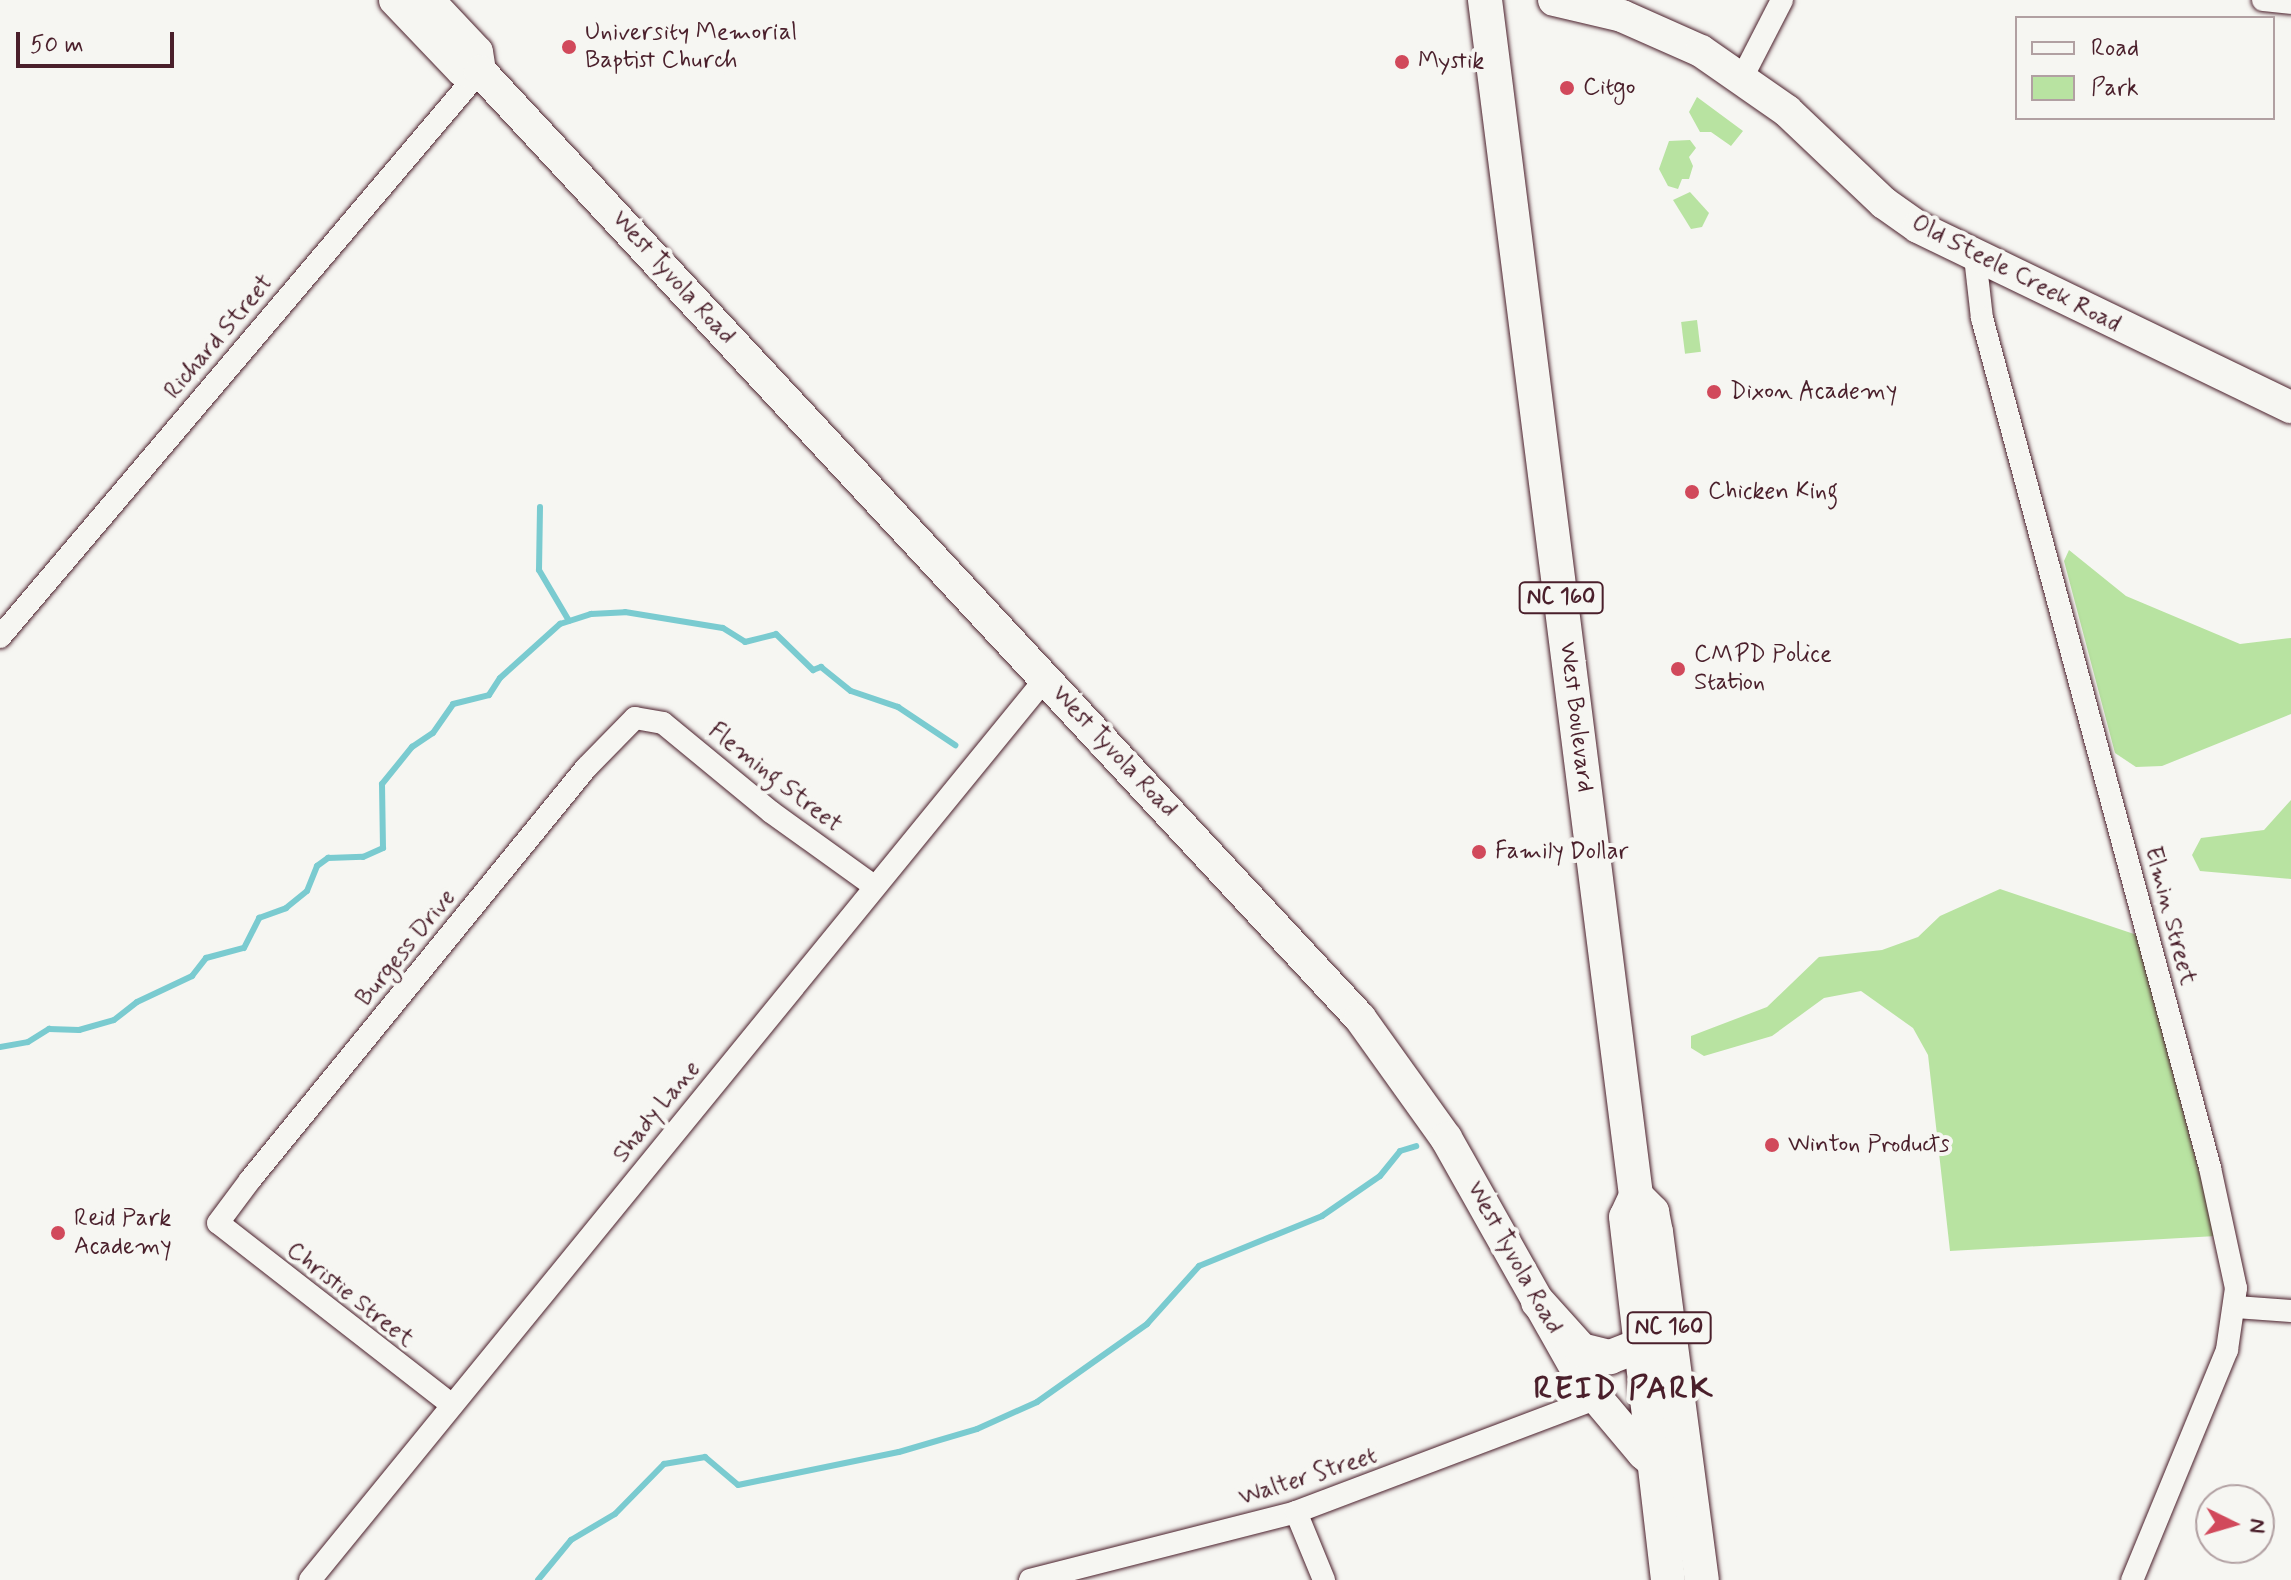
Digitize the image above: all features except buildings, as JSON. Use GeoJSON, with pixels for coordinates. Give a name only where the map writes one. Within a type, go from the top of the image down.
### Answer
{"type":"FeatureCollection","features":[{"type":"Feature","properties":{"kind":"main road","name":"West Boulevard"},"geometry":{"type":"LineString","coordinates":[[1485,0],[1636,1196],[1626,1217],[1668,1580]]}},
{"type":"Feature","properties":{"kind":"main road","name":"West Boulevard"},"geometry":{"type":"LineString","coordinates":[[1636,1196],[1652,1212],[1654,1222],[1702,1580]]}},
{"type":"Feature","properties":{"kind":"main road"},"geometry":{"type":"LineString","coordinates":[[1538,1302],[1581,1350],[1610,1357],[1639,1346]]}},
{"type":"Feature","properties":{"kind":"street","name":"West Tyvola Road"},"geometry":{"type":"LineString","coordinates":[[395,0],[462,70],[480,71]]}},
{"type":"Feature","properties":{"kind":"street","name":"West Tyvola Road"},"geometry":{"type":"LineString","coordinates":[[428,0],[477,52],[480,71],[1360,1018],[1446,1138],[1595,1399],[1653,1462]]}},
{"type":"Feature","properties":{"kind":"street","name":"Old Steele Creek Road"},"geometry":{"type":"LineString","coordinates":[[1554,0],[1622,16],[1701,51],[1743,76],[1884,203],[1975,257],[2291,407]]}},
{"type":"Feature","properties":{"kind":"street"},"geometry":{"type":"LineString","coordinates":[[1743,76],[1782,0]]}},
{"type":"Feature","properties":{"kind":"street"},"geometry":{"type":"LineString","coordinates":[[2263,0],[2291,3]]}},
{"type":"Feature","properties":{"kind":"street","name":"Richard Street"},"geometry":{"type":"LineString","coordinates":[[0,637],[480,71]]}},
{"type":"Feature","properties":{"kind":"street","name":"Elmin Street"},"geometry":{"type":"LineString","coordinates":[[1975,257],[1982,318],[2213,1177],[2236,1307],[2227,1350],[2132,1580]]}},
{"type":"Feature","properties":{"kind":"street","name":"Shady Lane"},"geometry":{"type":"LineString","coordinates":[[310,1580],[1046,678]]}},
{"type":"Feature","properties":{"kind":"street","name":"Fleming Street"},"geometry":{"type":"LineString","coordinates":[[642,717],[663,723],[771,812],[874,886]]}},
{"type":"Feature","properties":{"kind":"street","name":"Burgess Drive"},"geometry":{"type":"LineString","coordinates":[[218,1223],[586,768],[628,721],[642,717]]}},
{"type":"Feature","properties":{"kind":"street","name":"Christie Street"},"geometry":{"type":"LineString","coordinates":[[218,1223],[452,1405]]}},
{"type":"Feature","properties":{"kind":"street"},"geometry":{"type":"LineString","coordinates":[[2236,1307],[2291,1311]]}},
{"type":"Feature","properties":{"kind":"street","name":"Walter Street"},"geometry":{"type":"LineString","coordinates":[[1030,1580],[1296,1512],[1595,1399]]}},
{"type":"Feature","properties":{"kind":"street"},"geometry":{"type":"LineString","coordinates":[[1653,1462],[1688,1466]]}},
{"type":"Feature","properties":{"kind":"street"},"geometry":{"type":"LineString","coordinates":[[1296,1512],[1324,1580]]}},
{"type":"Feature","properties":{"kind":"green space"},"geometry":{"type":"Polygon","coordinates":[[[1697,97],[1743,131],[1731,146],[1711,132],[1700,132],[1689,112],[1697,97]]]}},
{"type":"Feature","properties":{"kind":"green space"},"geometry":{"type":"Polygon","coordinates":[[[1690,140],[1696,148],[1689,157],[1693,166],[1689,179],[1682,179],[1678,189],[1668,186],[1659,169],[1669,141],[1690,140]]]}},
{"type":"Feature","properties":{"kind":"green space"},"geometry":{"type":"Polygon","coordinates":[[[1690,192],[1709,213],[1702,227],[1691,229],[1673,200],[1690,192]]]}},
{"type":"Feature","properties":{"kind":"green space"},"geometry":{"type":"Polygon","coordinates":[[[1697,320],[1701,352],[1685,354],[1681,322],[1697,320]]]}},
{"type":"Feature","properties":{"kind":"green space"},"geometry":{"type":"Polygon","coordinates":[[[2069,550],[2126,596],[2240,644],[2291,638],[2291,714],[2162,766],[2136,767],[2115,753],[2064,561],[2069,550]]]}},
{"type":"Feature","properties":{"kind":"green space"},"geometry":{"type":"Polygon","coordinates":[[[2291,800],[2291,879],[2200,871],[2192,855],[2201,838],[2264,830],[2291,800]]]}},
{"type":"Feature","properties":{"kind":"green space"},"geometry":{"type":"Polygon","coordinates":[[[2000,889],[2137,935],[2216,1236],[1950,1251],[1928,1055],[1913,1028],[1861,991],[1824,998],[1772,1036],[1704,1056],[1691,1048],[1691,1036],[1767,1007],[1819,957],[1882,950],[1918,937],[1940,916],[2000,889]]]}},
{"type":"Feature","properties":{"kind":"waterway"},"geometry":{"type":"LineString","coordinates":[[540,507],[539,570],[569,621]]}},
{"type":"Feature","properties":{"kind":"waterway"},"geometry":{"type":"LineString","coordinates":[[0,1047],[28,1042],[49,1029],[79,1030],[114,1020],[137,1002],[192,976],[206,958],[244,948],[259,918],[286,908],[307,891],[317,866],[328,858],[363,857],[383,848],[382,784],[412,747],[433,733],[453,704],[489,695],[500,678],[560,624],[591,614],[625,612],[723,628],[745,642],[776,634],[813,670],[821,667],[851,691],[898,707],[955,745]]}},
{"type":"Feature","properties":{"kind":"waterway"},"geometry":{"type":"LineString","coordinates":[[538,1580],[571,1540],[615,1514],[664,1464],[705,1457],[738,1485],[899,1452],[977,1429],[1037,1402],[1147,1324],[1199,1266],[1322,1216],[1380,1176],[1400,1151],[1416,1146]]}},
{"type":"Feature","properties":{"kind":"place","name":"University Memorial Baptist Church"},"geometry":{"type":"Point","coordinates":[569,47]}},
{"type":"Feature","properties":{"kind":"place","name":"Mystik"},"geometry":{"type":"Point","coordinates":[1402,62]}},
{"type":"Feature","properties":{"kind":"place","name":"Citgo"},"geometry":{"type":"Point","coordinates":[1567,88]}},
{"type":"Feature","properties":{"kind":"place","name":"Dixon Academy"},"geometry":{"type":"Point","coordinates":[1714,392]}},
{"type":"Feature","properties":{"kind":"place","name":"Chicken King"},"geometry":{"type":"Point","coordinates":[1692,492]}},
{"type":"Feature","properties":{"kind":"place","name":"CMPD Police Station"},"geometry":{"type":"Point","coordinates":[1678,669]}},
{"type":"Feature","properties":{"kind":"place","name":"Family Dollar"},"geometry":{"type":"Point","coordinates":[1479,852]}},
{"type":"Feature","properties":{"kind":"place","name":"Winton Products"},"geometry":{"type":"Point","coordinates":[1772,1145]}},
{"type":"Feature","properties":{"kind":"place","name":"Reid Park Academy"},"geometry":{"type":"Point","coordinates":[58,1233]}},
{"type":"Feature","properties":{"kind":"district","name":"REID PARK"},"geometry":{"type":"Point","coordinates":[1624,1389]}}]}
